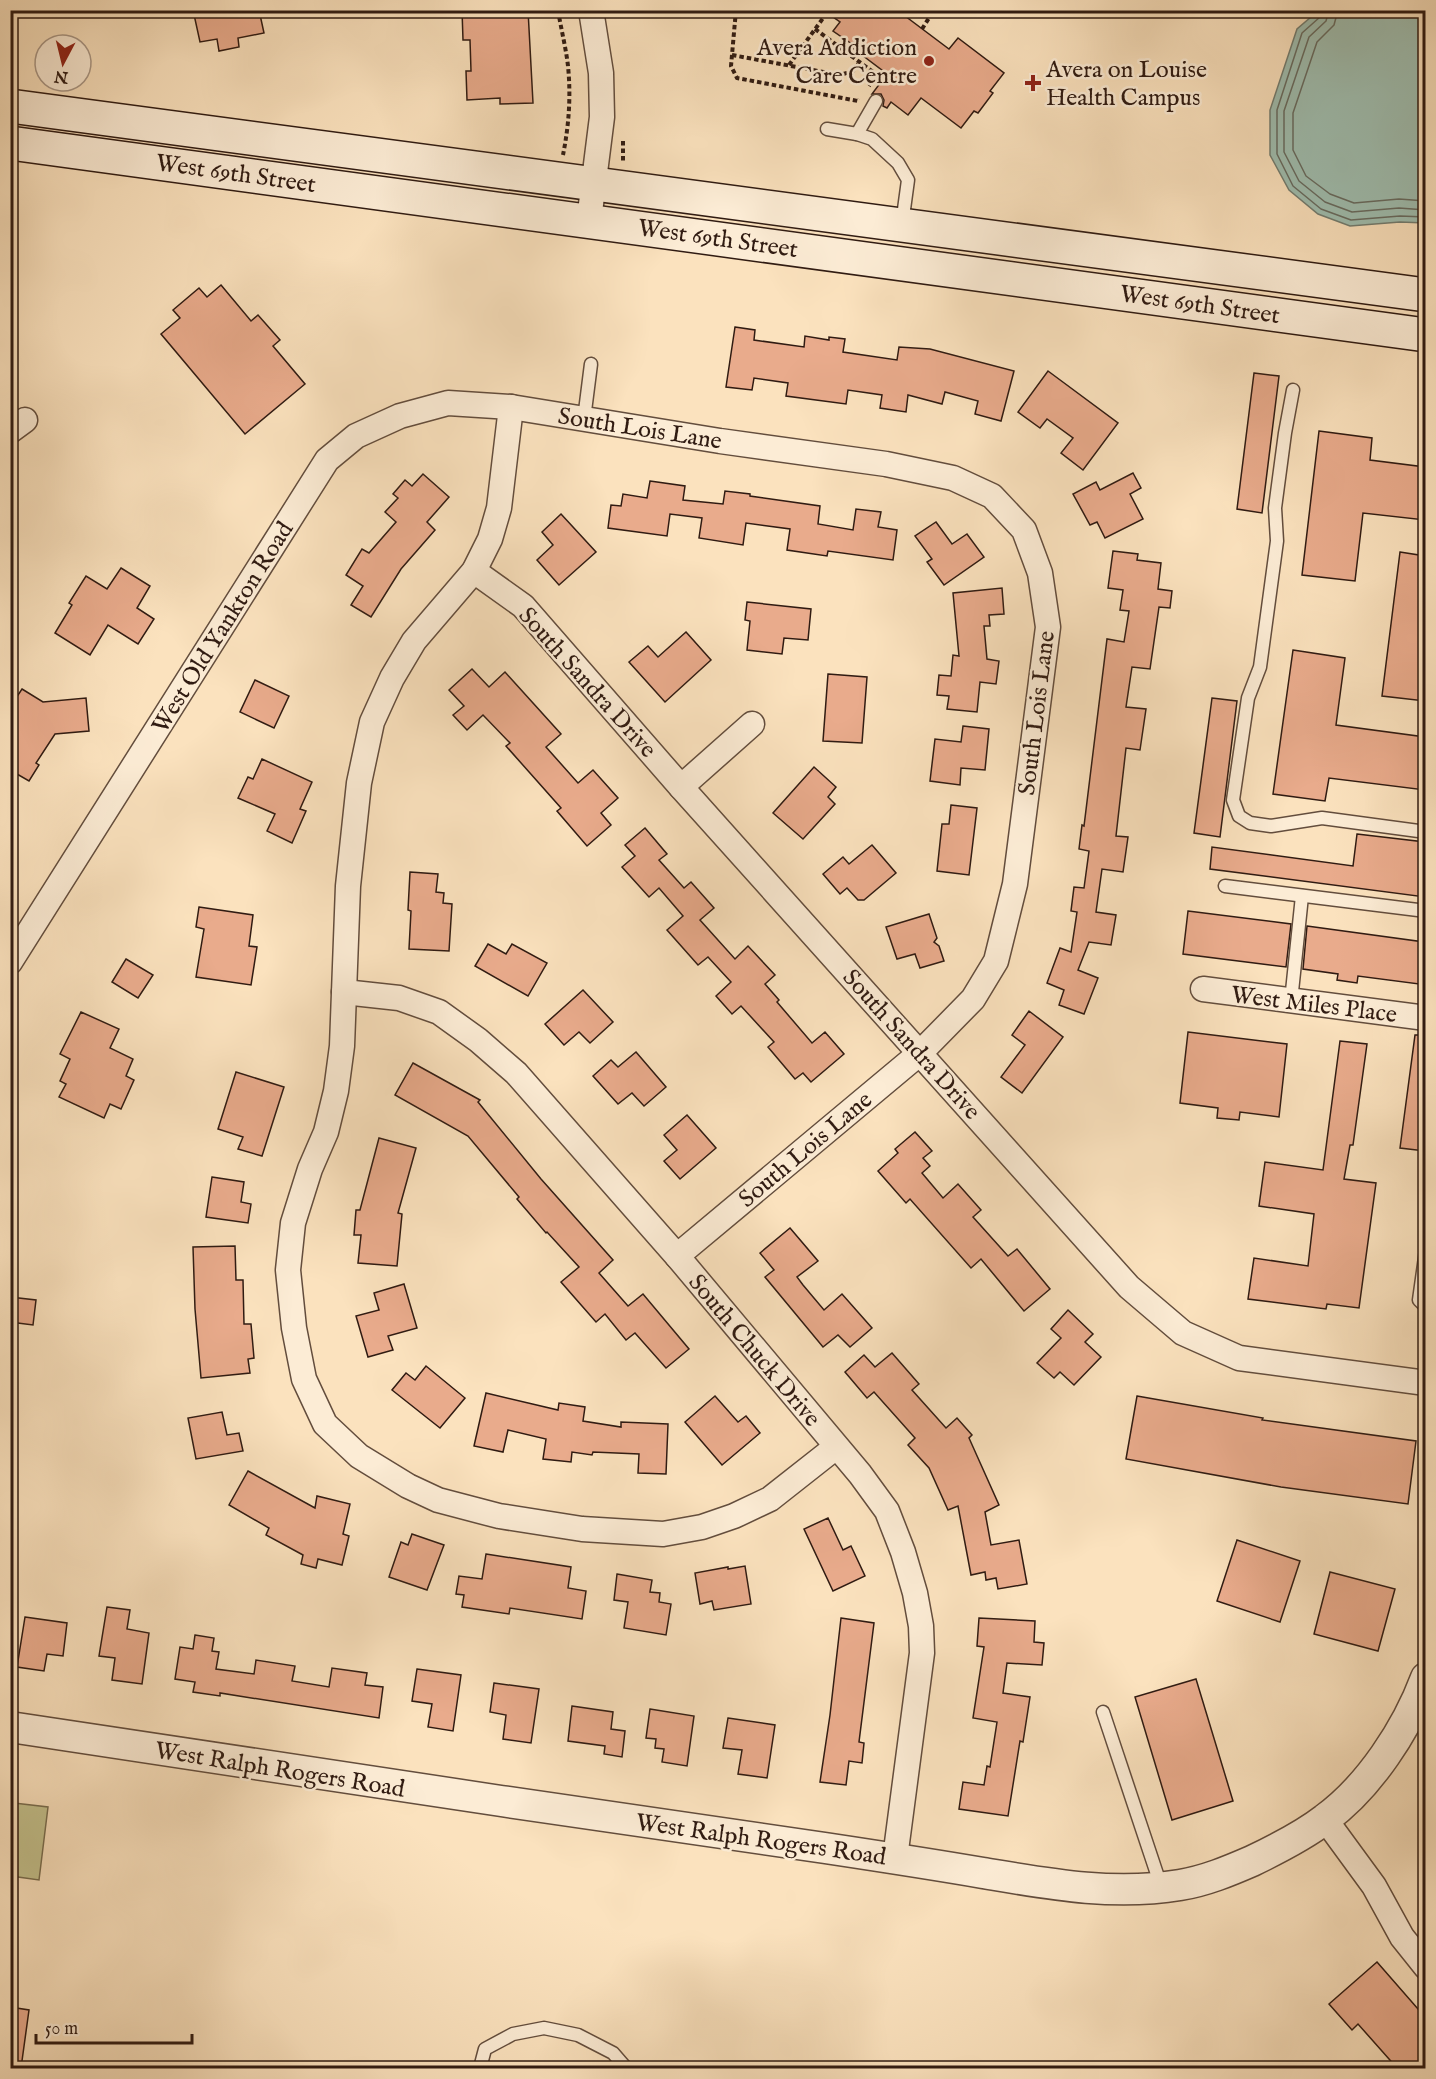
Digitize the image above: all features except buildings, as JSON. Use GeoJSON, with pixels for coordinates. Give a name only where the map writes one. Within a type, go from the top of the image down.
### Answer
{"type":"FeatureCollection","features":[{"type":"Feature","properties":{"kind":"main road","name":"West 69th Street"},"geometry":{"type":"LineString","coordinates":[[10,106],[1425,296]]}},
{"type":"Feature","properties":{"kind":"main road","name":"West 69th Street"},"geometry":{"type":"LineString","coordinates":[[10,142],[1425,335]]}},
{"type":"Feature","properties":{"kind":"street"},"geometry":{"type":"LineString","coordinates":[[589,220],[602,117],[602,73],[591,10]]}},
{"type":"Feature","properties":{"kind":"street","name":"West Old Yankton Road"},"geometry":{"type":"LineString","coordinates":[[10,962],[327,460],[356,436],[400,416],[448,403],[511,407]]}},
{"type":"Feature","properties":{"kind":"street"},"geometry":{"type":"LineString","coordinates":[[511,407],[499,508],[490,539],[474,571],[414,640],[392,678],[372,722],[359,783],[348,886],[342,1046],[336,1091],[326,1132],[310,1169],[293,1223],[288,1270],[294,1328],[304,1380],[325,1424],[358,1456],[408,1486],[438,1500],[499,1516],[582,1529],[663,1534],[702,1527],[734,1516],[770,1499],[836,1447]]}},
{"type":"Feature","properties":{"kind":"street","name":"South Lois Lane"},"geometry":{"type":"LineString","coordinates":[[511,407],[720,441],[886,464],[953,478],[992,496],[1024,530],[1040,573],[1048,627],[1015,884],[996,962],[973,999],[920,1053],[677,1256]]}},
{"type":"Feature","properties":{"kind":"street","name":"South Sandra Drive"},"geometry":{"type":"LineString","coordinates":[[474,571],[523,606],[681,787],[1129,1287],[1183,1333],[1239,1358],[1425,1383]]}},
{"type":"Feature","properties":{"kind":"street"},"geometry":{"type":"LineString","coordinates":[[681,787],[752,724]]}},
{"type":"Feature","properties":{"kind":"street","name":"West Miles Place"},"geometry":{"type":"LineString","coordinates":[[1203,989],[1425,1018]]}},
{"type":"Feature","properties":{"kind":"street","name":"South Chuck Drive"},"geometry":{"type":"LineString","coordinates":[[344,992],[399,998],[440,1012],[478,1040],[516,1073],[677,1256],[860,1474],[887,1511],[903,1552],[915,1593],[921,1626],[922,1653],[895,1858]]}},
{"type":"Feature","properties":{"kind":"street","name":"West Ralph Rogers Road"},"geometry":{"type":"LineString","coordinates":[[10,1727],[495,1802],[895,1858],[1076,1888],[1135,1891],[1183,1885],[1225,1874],[1265,1855],[1325,1819],[1340,1807],[1373,1772],[1413,1707],[1425,1678]]}},
{"type":"Feature","properties":{"kind":"street"},"geometry":{"type":"LineString","coordinates":[[1325,1819],[1374,1886],[1402,1937],[1425,1967]]}},
{"type":"Feature","properties":{"kind":"lane"},"geometry":{"type":"LineString","coordinates":[[857,134],[876,101]]}},
{"type":"Feature","properties":{"kind":"lane"},"geometry":{"type":"LineString","coordinates":[[827,129],[872,139],[898,163],[908,180],[902,225]]}},
{"type":"Feature","properties":{"kind":"lane"},"geometry":{"type":"LineString","coordinates":[[584,419],[591,364]]}},
{"type":"Feature","properties":{"kind":"lane"},"geometry":{"type":"LineString","coordinates":[[1293,390],[1275,508],[1277,541],[1260,667],[1248,698],[1233,800],[1239,816],[1250,823],[1271,826],[1322,818],[1425,832]]}},
{"type":"Feature","properties":{"kind":"lane"},"geometry":{"type":"LineString","coordinates":[[1225,886],[1425,911]]}},
{"type":"Feature","properties":{"kind":"lane"},"geometry":{"type":"LineString","coordinates":[[1291,1001],[1302,896]]}},
{"type":"Feature","properties":{"kind":"lane"},"geometry":{"type":"LineString","coordinates":[[1425,1250],[1419,1300],[1425,1307]]}},
{"type":"Feature","properties":{"kind":"lane"},"geometry":{"type":"LineString","coordinates":[[1103,1712],[1161,1888]]}},
{"type":"Feature","properties":{"kind":"lane"},"geometry":{"type":"LineString","coordinates":[[480,2068],[485,2049],[513,2034],[544,2028],[578,2036],[613,2053],[626,2068]]}},
{"type":"Feature","properties":{"kind":"path"},"geometry":{"type":"LineString","coordinates":[[558,10],[568,65],[570,96],[569,125],[563,156]]}},
{"type":"Feature","properties":{"kind":"path"},"geometry":{"type":"LineString","coordinates":[[736,10],[731,66],[737,78],[858,101],[877,75],[815,29]]}},
{"type":"Feature","properties":{"kind":"path"},"geometry":{"type":"LineString","coordinates":[[789,65],[829,10]]}},
{"type":"Feature","properties":{"kind":"path"},"geometry":{"type":"LineString","coordinates":[[922,29],[934,10]]}},
{"type":"Feature","properties":{"kind":"path"},"geometry":{"type":"LineString","coordinates":[[732,55],[840,75],[853,71],[860,62]]}},
{"type":"Feature","properties":{"kind":"shaded area"},"geometry":{"type":"Polygon","coordinates":[[[14,1803],[48,1807],[39,1880],[11,1876],[10,1835],[14,1803]]]}},
{"type":"Feature","properties":{"kind":"water"},"geometry":{"type":"Polygon","coordinates":[[[1318,11],[1425,11],[1425,223],[1400,222],[1350,226],[1318,214],[1289,190],[1270,155],[1270,110],[1297,29],[1318,11]]]}},
{"type":"Feature","properties":{"kind":"place","name":"Avera Addiction Care Centre"},"geometry":{"type":"Point","coordinates":[929,61]}},
{"type":"Feature","properties":{"kind":"place","name":"Avera on Louise Health Campus"},"geometry":{"type":"Point","coordinates":[1033,83]}}]}
